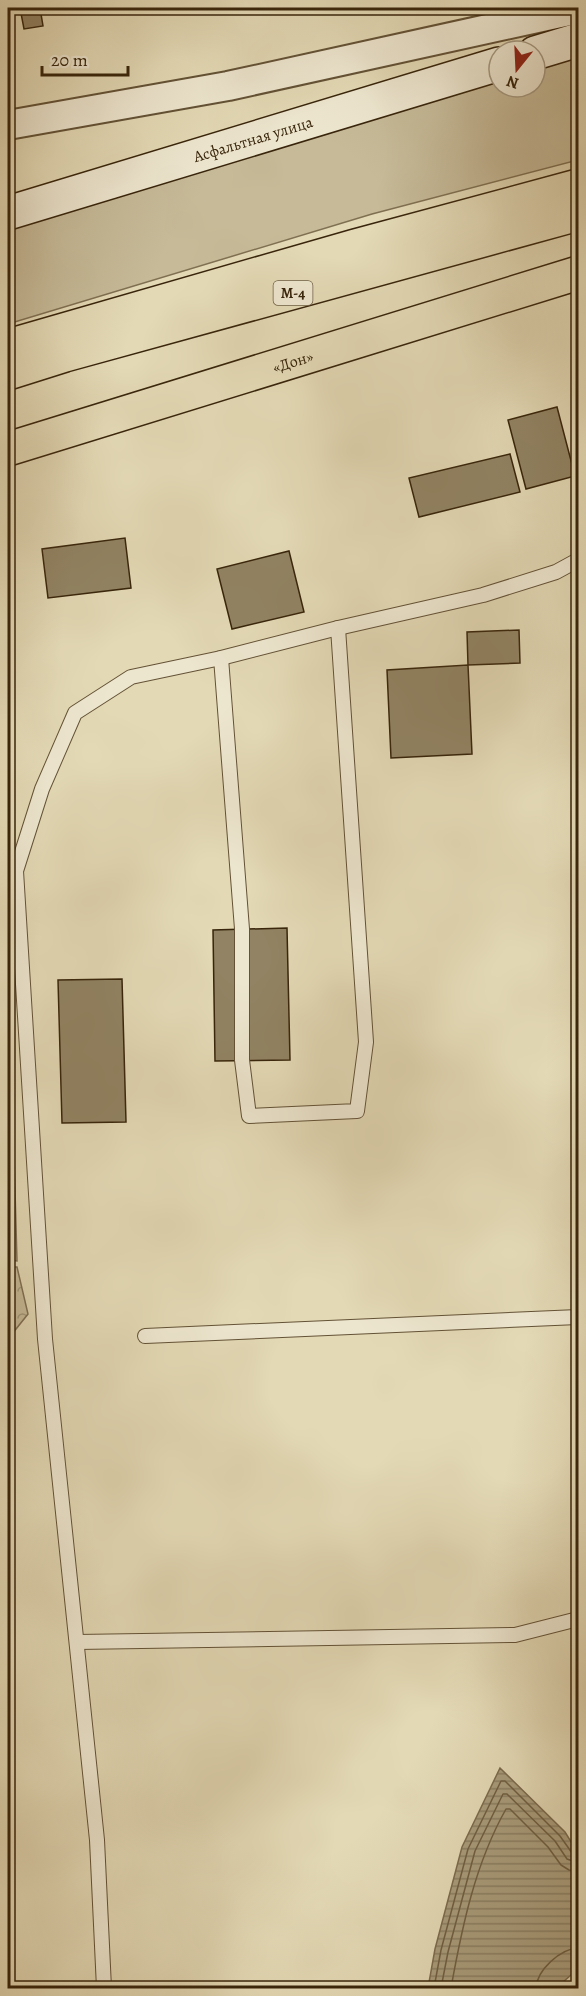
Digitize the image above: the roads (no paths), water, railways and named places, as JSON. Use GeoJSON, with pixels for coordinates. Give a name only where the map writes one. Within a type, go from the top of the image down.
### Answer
{"type":"FeatureCollection","features":[{"type":"Feature","properties":{"kind":"highway"},"geometry":{"type":"LineString","coordinates":[[8,346],[355,246],[579,186]]}},
{"type":"Feature","properties":{"kind":"highway","name":"М-4"},"geometry":{"type":"LineString","coordinates":[[8,373],[65,355],[579,214]]}},
{"type":"Feature","properties":{"kind":"highway","name":"«Дон»"},"geometry":{"type":"LineString","coordinates":[[8,449],[579,273]]}},
{"type":"Feature","properties":{"kind":"highway"},"geometry":{"type":"LineString","coordinates":[[508,294],[579,281]]}},
{"type":"Feature","properties":{"kind":"street"},"geometry":{"type":"LineString","coordinates":[[8,124],[228,86],[579,9]]}},
{"type":"Feature","properties":{"kind":"street"},"geometry":{"type":"LineString","coordinates":[[547,49],[579,40]]}},
{"type":"Feature","properties":{"kind":"street","name":"Асфальтная улица"},"geometry":{"type":"LineString","coordinates":[[8,213],[487,68]]}},
{"type":"Feature","properties":{"kind":"lane"},"geometry":{"type":"LineString","coordinates":[[104,1989],[98,1840],[45,1339],[16,871],[42,789],[75,713],[131,676],[221,658],[338,628],[483,595],[556,572],[579,560]]}},
{"type":"Feature","properties":{"kind":"lane"},"geometry":{"type":"LineString","coordinates":[[221,658],[242,929],[242,1060],[249,1116],[357,1111],[366,1042],[338,628]]}},
{"type":"Feature","properties":{"kind":"lane"},"geometry":{"type":"LineString","coordinates":[[145,1336],[579,1317]]}},
{"type":"Feature","properties":{"kind":"lane"},"geometry":{"type":"LineString","coordinates":[[77,1642],[515,1635],[579,1619]]}},
{"type":"Feature","properties":{"kind":"water"},"geometry":{"type":"Polygon","coordinates":[[[500,1768],[565,1832],[578,1853],[578,1969],[556,1988],[428,1988],[435,1949],[462,1847],[500,1768]]]}}]}
